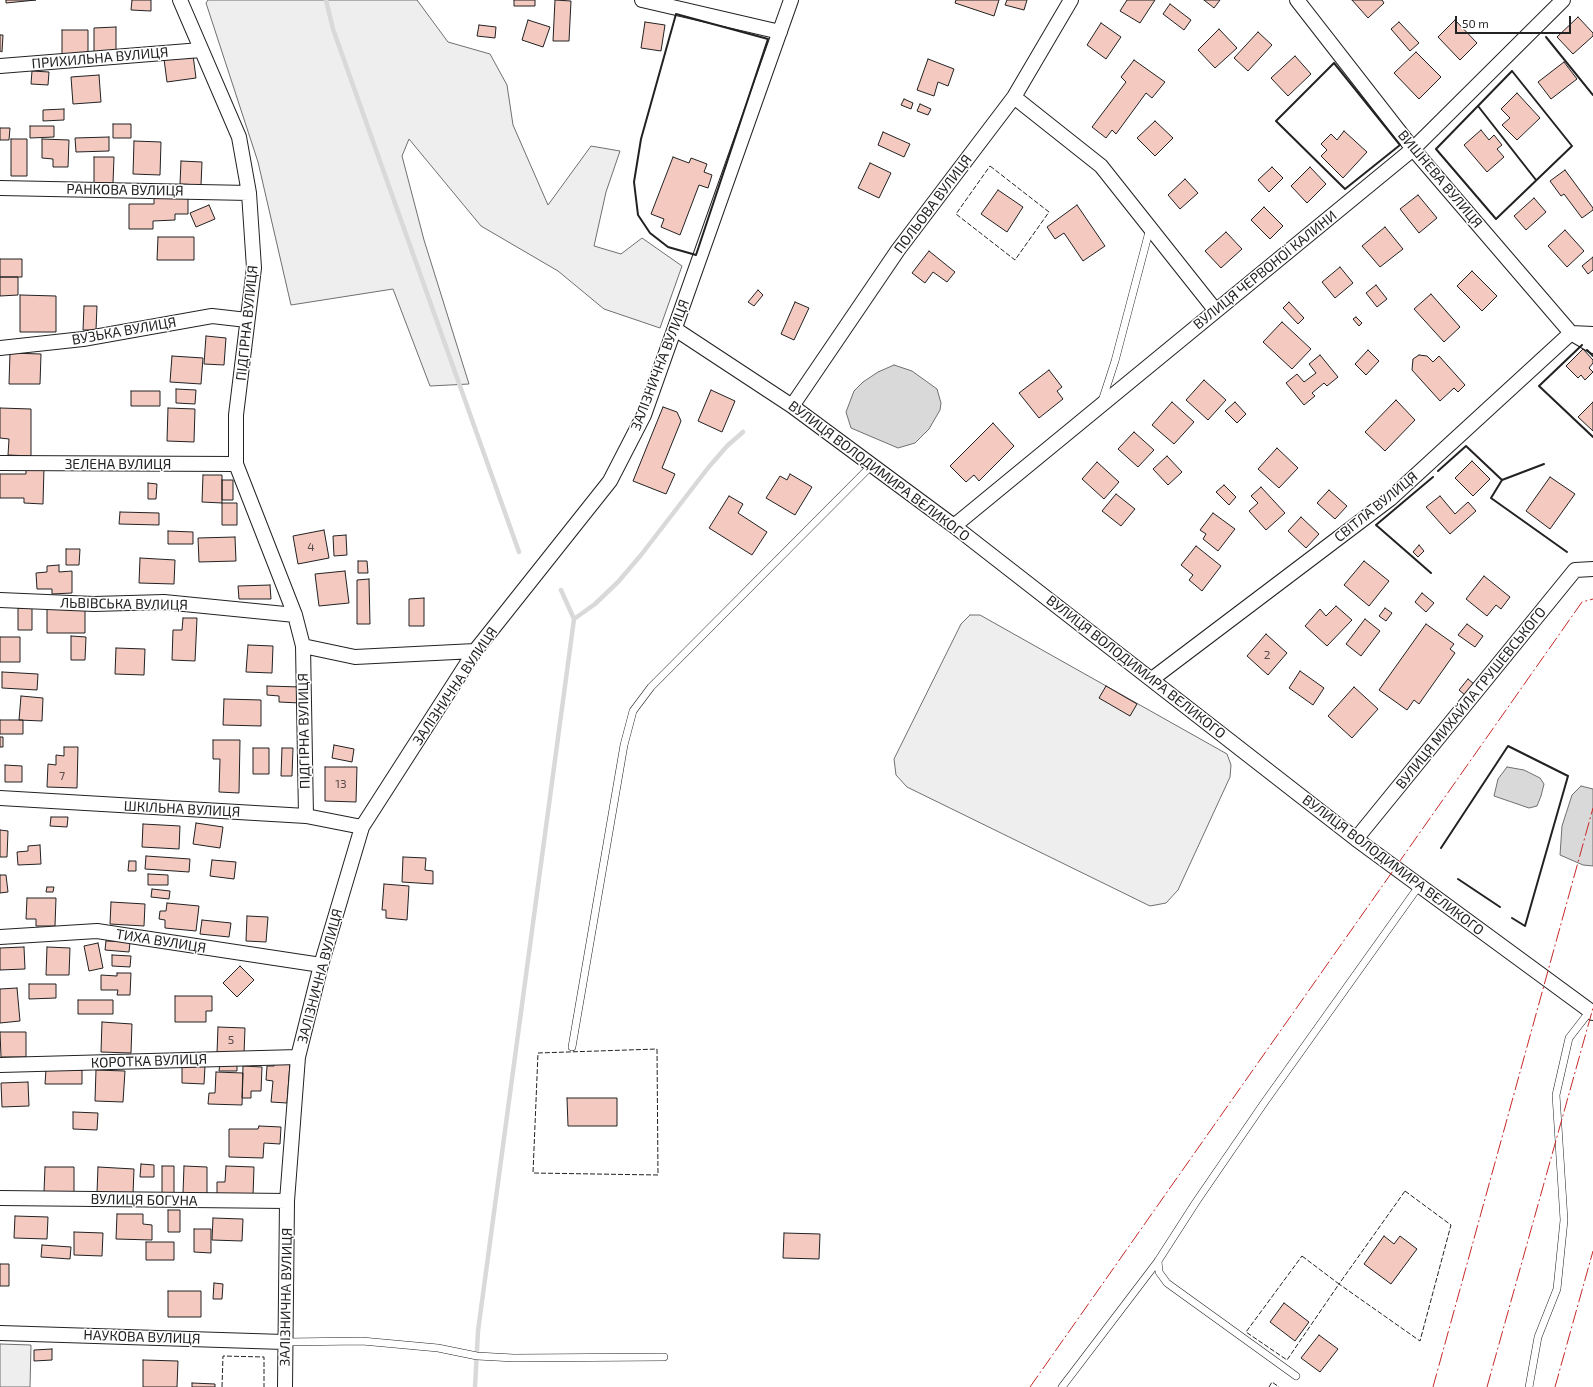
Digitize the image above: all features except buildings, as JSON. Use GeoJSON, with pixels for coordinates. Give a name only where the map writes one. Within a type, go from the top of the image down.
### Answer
{"type":"FeatureCollection","features":[{"type":"Feature","properties":{"kind":"street","name":"ПІДГІРНА ВУЛИЦЯ"},"geometry":{"type":"LineString","coordinates":[[180,0],[239,138],[249,192],[254,268],[236,414],[236,464],[295,615],[303,646],[306,816]]}},
{"type":"Feature","properties":{"kind":"street"},"geometry":{"type":"LineString","coordinates":[[642,0],[780,32]]}},
{"type":"Feature","properties":{"kind":"street","name":"ЗАЛІЗНИЧНА ВУЛИЦЯ"},"geometry":{"type":"LineString","coordinates":[[285,1387],[284,1342],[287,1201],[298,1057],[321,966],[362,827],[475,652],[610,481],[644,415],[791,0]]}},
{"type":"Feature","properties":{"kind":"street","name":"ПОЛЬОВА ВУЛИЦЯ"},"geometry":{"type":"LineString","coordinates":[[792,406],[898,250],[1014,97],[1071,0]]}},
{"type":"Feature","properties":{"kind":"street","name":"ВИШНЕВА ВУЛИЦЯ"},"geometry":{"type":"LineString","coordinates":[[1298,0],[1413,149],[1571,333],[1593,346]]}},
{"type":"Feature","properties":{"kind":"street","name":"ВУЛИЦЯ ЧЕРВОНОЇ КАЛИНИ"},"geometry":{"type":"LineString","coordinates":[[954,526],[1413,149],[1563,0]]}},
{"type":"Feature","properties":{"kind":"street","name":"ПРИХИЛЬНА ВУЛИЦЯ"},"geometry":{"type":"LineString","coordinates":[[0,66],[201,50]]}},
{"type":"Feature","properties":{"kind":"street"},"geometry":{"type":"LineString","coordinates":[[1014,97],[1101,166],[1216,311]]}},
{"type":"Feature","properties":{"kind":"street","name":"РАНКОВА ВУЛИЦЯ"},"geometry":{"type":"LineString","coordinates":[[0,188],[249,192]]}},
{"type":"Feature","properties":{"kind":"street","name":"ВУЗЬКА ВУЛИЦЯ"},"geometry":{"type":"LineString","coordinates":[[0,348],[83,340],[212,316],[247,320]]}},
{"type":"Feature","properties":{"kind":"street","name":"ВУЛИЦЯ ВОЛОДИМИРА ВЕЛИКОГО"},"geometry":{"type":"LineString","coordinates":[[675,329],[792,406],[954,526],[1152,679],[1356,840],[1592,1012]]}},
{"type":"Feature","properties":{"kind":"street"},"geometry":{"type":"LineString","coordinates":[[1571,333],[1593,334]]}},
{"type":"Feature","properties":{"kind":"street","name":"СВІТЛА ВУЛИЦЯ"},"geometry":{"type":"LineString","coordinates":[[1152,679],[1390,499],[1571,333]]}},
{"type":"Feature","properties":{"kind":"street","name":"ЗЕЛЕНА ВУЛИЦЯ"},"geometry":{"type":"LineString","coordinates":[[0,463],[236,464]]}},
{"type":"Feature","properties":{"kind":"street","name":"ВУЛИЦЯ МИХАЙЛА ГРУШЕВСЬКОГО"},"geometry":{"type":"LineString","coordinates":[[1356,840],[1575,570],[1593,569]]}},
{"type":"Feature","properties":{"kind":"street","name":"ЛЬВІВСЬКА ВУЛИЦЯ"},"geometry":{"type":"LineString","coordinates":[[0,600],[94,604],[164,602],[295,615]]}},
{"type":"Feature","properties":{"kind":"street"},"geometry":{"type":"LineString","coordinates":[[303,646],[355,657],[475,652]]}},
{"type":"Feature","properties":{"kind":"street","name":"ШКІЛЬНА ВУЛИЦЯ"},"geometry":{"type":"LineString","coordinates":[[0,798],[306,816],[362,827]]}},
{"type":"Feature","properties":{"kind":"street","name":"ТИХА ВУЛИЦЯ"},"geometry":{"type":"LineString","coordinates":[[0,937],[97,931],[321,966]]}},
{"type":"Feature","properties":{"kind":"street","name":"КОРОТКА ВУЛИЦЯ"},"geometry":{"type":"LineString","coordinates":[[0,1065],[298,1057]]}},
{"type":"Feature","properties":{"kind":"street","name":"ВУЛИЦЯ БОГУНА"},"geometry":{"type":"LineString","coordinates":[[0,1198],[287,1201]]}},
{"type":"Feature","properties":{"kind":"street","name":"НАУКОВА ВУЛИЦЯ"},"geometry":{"type":"LineString","coordinates":[[0,1333],[284,1342]]}},
{"type":"Feature","properties":{"kind":"lane"},"geometry":{"type":"LineString","coordinates":[[1100,406],[1115,361],[1150,228]]}},
{"type":"Feature","properties":{"kind":"lane"},"geometry":{"type":"LineString","coordinates":[[572,1047],[624,745],[633,710],[652,687],[872,466]]}},
{"type":"Feature","properties":{"kind":"lane"},"geometry":{"type":"LineString","coordinates":[[1062,1387],[1158,1261],[1196,1202],[1260,1110],[1419,886]]}},
{"type":"Feature","properties":{"kind":"lane"},"geometry":{"type":"LineString","coordinates":[[1529,1387],[1538,1337],[1557,1289],[1564,1220],[1556,1095],[1569,1038],[1592,1012]]}},
{"type":"Feature","properties":{"kind":"lane"},"geometry":{"type":"LineString","coordinates":[[1158,1261],[1159,1272],[1167,1283],[1296,1376]]}},
{"type":"Feature","properties":{"kind":"lane"},"geometry":{"type":"LineString","coordinates":[[284,1342],[362,1341],[438,1348],[477,1356],[514,1358],[664,1357]]}},
{"type":"Feature","properties":{"kind":"shaded area"},"geometry":{"type":"Polygon","coordinates":[[[208,0],[417,0],[448,42],[490,54],[507,85],[513,125],[548,205],[591,146],[620,151],[606,192],[594,246],[621,254],[642,238],[682,266],[660,328],[604,309],[558,271],[481,226],[409,139],[402,156],[424,240],[469,384],[430,386],[393,289],[291,305],[258,162],[206,3],[208,0]]]}},
{"type":"Feature","properties":{"kind":"shaded area"},"geometry":{"type":"Polygon","coordinates":[[[894,365],[912,371],[937,389],[941,403],[940,410],[929,429],[915,443],[898,448],[851,428],[846,412],[854,391],[863,382],[878,372],[894,365]]]}},
{"type":"Feature","properties":{"kind":"shaded area"},"geometry":{"type":"Polygon","coordinates":[[[970,615],[980,615],[1227,754],[1231,765],[1230,777],[1178,890],[1166,903],[1150,906],[907,787],[896,775],[894,759],[961,624],[970,615]]]}},
{"type":"Feature","properties":{"kind":"shaded area"},"geometry":{"type":"Polygon","coordinates":[[[1507,767],[1524,770],[1540,778],[1544,784],[1537,806],[1529,808],[1494,796],[1498,779],[1507,767]]]}},
{"type":"Feature","properties":{"kind":"shaded area"},"geometry":{"type":"Polygon","coordinates":[[[1581,786],[1593,789],[1593,866],[1583,865],[1560,855],[1562,826],[1572,795],[1581,786]]]}},
{"type":"Feature","properties":{"kind":"shaded area"},"geometry":{"type":"Polygon","coordinates":[[[0,1344],[31,1345],[30,1387],[0,1387],[0,1344]]]}},
{"type":"Feature","properties":{"kind":"waterway"},"geometry":{"type":"LineString","coordinates":[[326,0],[333,29],[519,552]]}},
{"type":"Feature","properties":{"kind":"waterway"},"geometry":{"type":"LineString","coordinates":[[574,619],[595,604],[618,582],[641,555],[708,468],[727,446],[743,432]]}},
{"type":"Feature","properties":{"kind":"waterway"},"geometry":{"type":"LineString","coordinates":[[475,1387],[478,1331],[574,619],[561,590]]}},
{"type":"Feature","properties":{"kind":"fence"},"geometry":{"type":"LineString","coordinates":[[990,166],[1049,212],[1015,260],[956,214],[990,166]]}},
{"type":"Feature","properties":{"kind":"fence"},"geometry":{"type":"LineString","coordinates":[[657,1049],[658,1175],[533,1173],[538,1053],[657,1049]]}},
{"type":"Feature","properties":{"kind":"fence"},"geometry":{"type":"LineString","coordinates":[[1405,1191],[1451,1225],[1420,1341],[1339,1284],[1405,1191]]}},
{"type":"Feature","properties":{"kind":"fence"},"geometry":{"type":"LineString","coordinates":[[1302,1256],[1339,1284],[1287,1360],[1246,1332],[1302,1256]]}},
{"type":"Feature","properties":{"kind":"fence"},"geometry":{"type":"LineString","coordinates":[[222,1387],[223,1356],[264,1357],[264,1387]]}},
{"type":"Feature","properties":{"kind":"fence"},"geometry":{"type":"LineString","coordinates":[[1269,1387],[1272,1382],[1279,1387]]}},
{"type":"Feature","properties":{"kind":"wall"},"geometry":{"type":"LineString","coordinates":[[676,14],[768,39],[696,255],[668,247],[650,233],[638,215],[634,182],[641,139],[676,14]]}},
{"type":"Feature","properties":{"kind":"wall"},"geometry":{"type":"LineString","coordinates":[[1546,37],[1593,95]]}},
{"type":"Feature","properties":{"kind":"wall"},"geometry":{"type":"LineString","coordinates":[[1334,63],[1400,145],[1345,189],[1276,121],[1334,63]]}},
{"type":"Feature","properties":{"kind":"wall"},"geometry":{"type":"LineString","coordinates":[[1512,71],[1572,146],[1496,219],[1436,149],[1512,71]]}},
{"type":"Feature","properties":{"kind":"wall"},"geometry":{"type":"LineString","coordinates":[[1478,106],[1536,180]]}},
{"type":"Feature","properties":{"kind":"wall"},"geometry":{"type":"LineString","coordinates":[[1582,345],[1539,386],[1593,437]]}},
{"type":"Feature","properties":{"kind":"wall"},"geometry":{"type":"LineString","coordinates":[[1587,350],[1593,356]]}},
{"type":"Feature","properties":{"kind":"wall"},"geometry":{"type":"LineString","coordinates":[[1438,471],[1466,446],[1502,480]]}},
{"type":"Feature","properties":{"kind":"wall"},"geometry":{"type":"LineString","coordinates":[[1544,464],[1502,480],[1491,498],[1567,552]]}},
{"type":"Feature","properties":{"kind":"wall"},"geometry":{"type":"LineString","coordinates":[[1431,573],[1376,525],[1433,477]]}},
{"type":"Feature","properties":{"kind":"wall"},"geometry":{"type":"LineString","coordinates":[[1441,848],[1508,746],[1568,776],[1525,926],[1512,918]]}},
{"type":"Feature","properties":{"kind":"wall"},"geometry":{"type":"LineString","coordinates":[[1458,879],[1500,907]]}},
{"type":"Feature","properties":{"kind":"power"},"geometry":{"type":"LineString","coordinates":[[1030,1387],[1582,602],[1593,599]]}},
{"type":"Feature","properties":{"kind":"power"},"geometry":{"type":"LineString","coordinates":[[1433,1387],[1593,808]]}},
{"type":"Feature","properties":{"kind":"power"},"geometry":{"type":"LineString","coordinates":[[1487,1387],[1593,1008]]}},
{"type":"Feature","properties":{"kind":"power"},"geometry":{"type":"LineString","coordinates":[[1555,1387],[1593,1251]]}}]}
